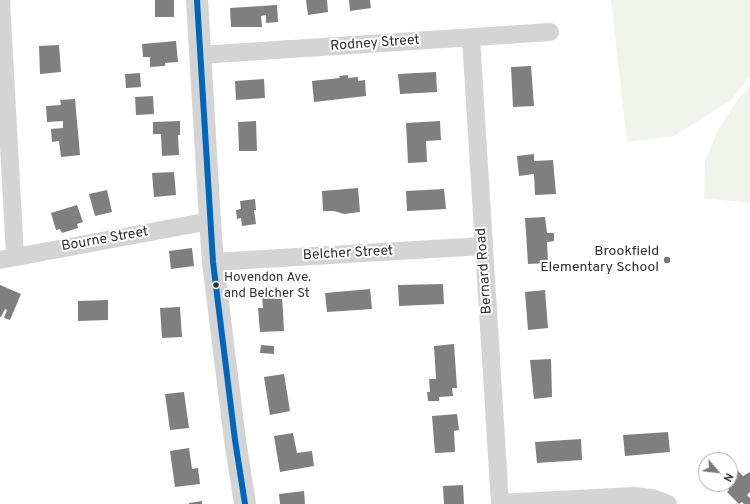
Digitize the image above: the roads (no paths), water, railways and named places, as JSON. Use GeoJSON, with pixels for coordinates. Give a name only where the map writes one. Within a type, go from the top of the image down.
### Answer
{"type":"FeatureCollection","features":[{"type":"Feature","properties":{"kind":"street"},"geometry":{"type":"LineString","coordinates":[[1,0],[7,258]]}},
{"type":"Feature","properties":{"kind":"street"},"geometry":{"type":"LineString","coordinates":[[197,0],[213,262],[235,440],[245,504]]}},
{"type":"Feature","properties":{"kind":"street","name":"Rodney Street"},"geometry":{"type":"LineString","coordinates":[[200,55],[550,32]]}},
{"type":"Feature","properties":{"kind":"street","name":"Bernard Road"},"geometry":{"type":"LineString","coordinates":[[471,38],[500,504]]}},
{"type":"Feature","properties":{"kind":"street","name":"Bourne Street"},"geometry":{"type":"LineString","coordinates":[[7,258],[210,221]]}},
{"type":"Feature","properties":{"kind":"street","name":"Belcher Street"},"geometry":{"type":"LineString","coordinates":[[213,262],[483,246]]}},
{"type":"Feature","properties":{"kind":"street"},"geometry":{"type":"LineString","coordinates":[[500,504],[633,496],[652,498],[668,504]]}},
{"type":"Feature","properties":{"kind":"place","name":"Brookfield Elementary School"},"geometry":{"type":"Point","coordinates":[667,260]}},
{"type":"Feature","properties":{"kind":"place","name":"Hovendon Ave. and Belcher St"},"geometry":{"type":"Point","coordinates":[216,285]}}]}
